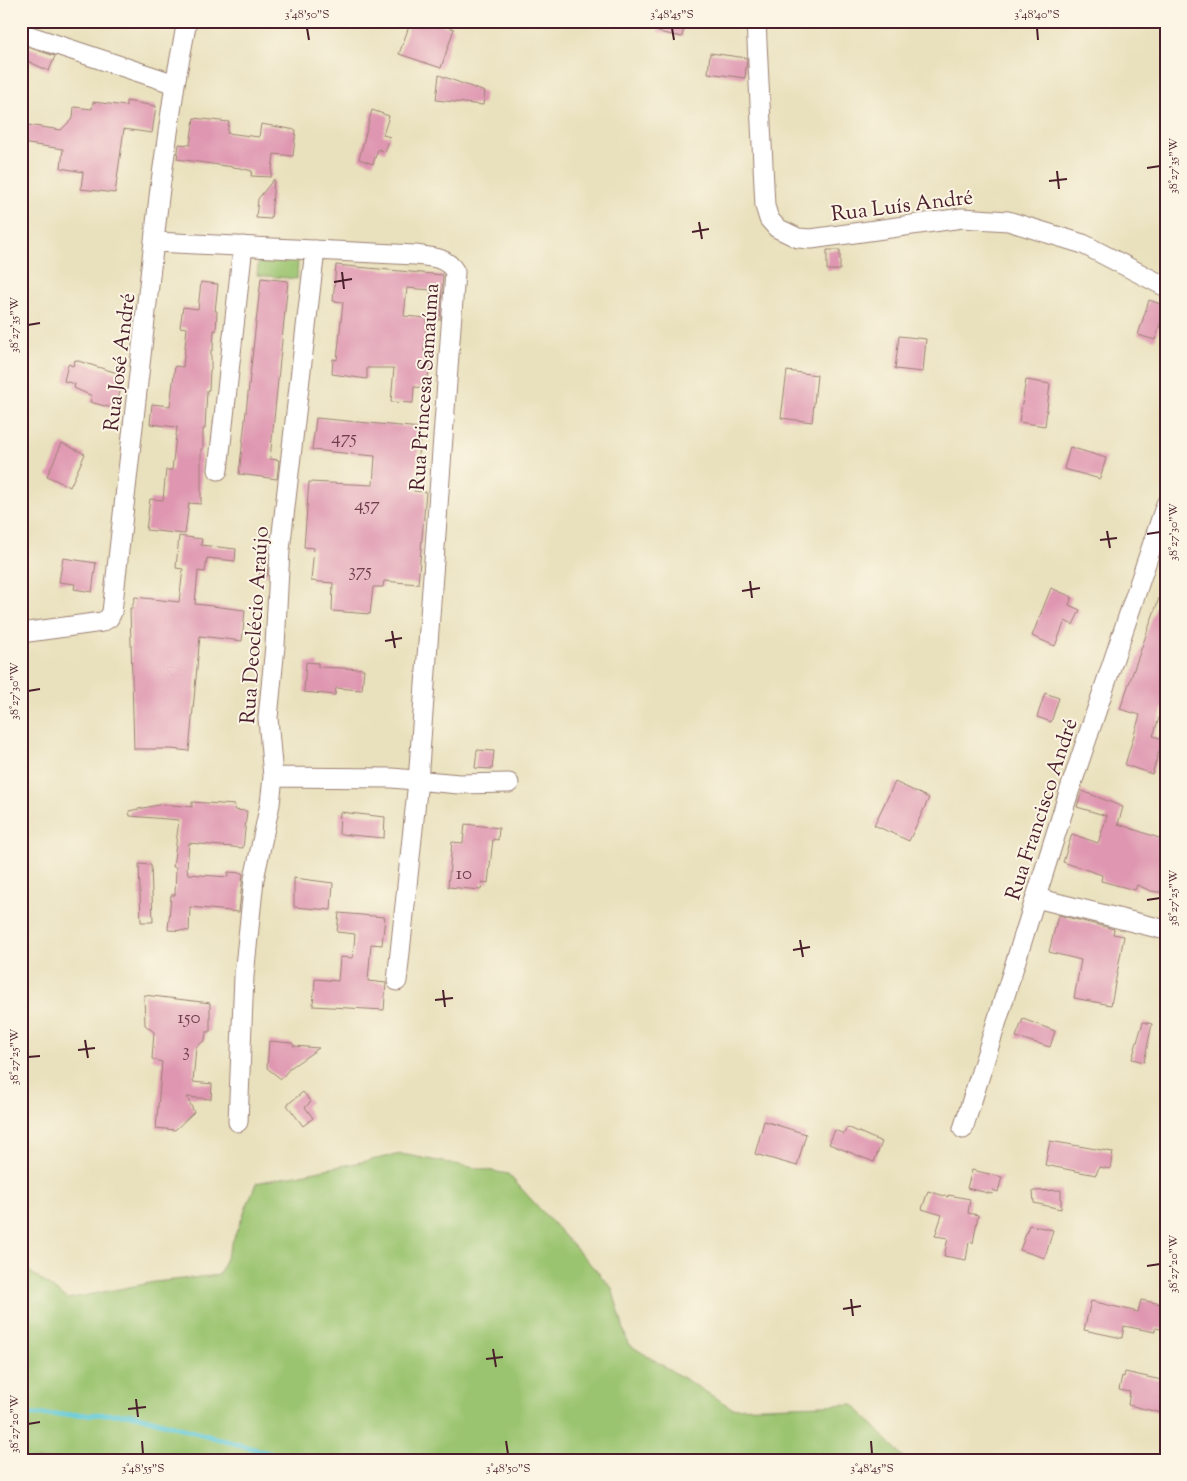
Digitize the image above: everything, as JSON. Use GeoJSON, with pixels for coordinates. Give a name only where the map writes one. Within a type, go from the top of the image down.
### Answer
{"type":"FeatureCollection","features":[{"type":"Feature","properties":{"kind":"street","name":"Rua José André"},"geometry":{"type":"LineString","coordinates":[[21,633],[102,622],[109,618],[112,612],[175,84],[187,21]]}},
{"type":"Feature","properties":{"kind":"street","name":"Rua Luís André"},"geometry":{"type":"LineString","coordinates":[[756,21],[765,206],[769,219],[777,228],[798,238],[811,239],[962,218],[1008,221],[1083,244],[1166,287]]}},
{"type":"Feature","properties":{"kind":"street"},"geometry":{"type":"LineString","coordinates":[[21,33],[175,84]]}},
{"type":"Feature","properties":{"kind":"street","name":"Rua Princesa Samaúma"},"geometry":{"type":"LineString","coordinates":[[155,242],[432,257],[451,265],[455,272],[418,781]]}},
{"type":"Feature","properties":{"kind":"street"},"geometry":{"type":"LineString","coordinates":[[218,470],[243,246]]}},
{"type":"Feature","properties":{"kind":"street","name":"Rua Deoclécio Araújo"},"geometry":{"type":"LineString","coordinates":[[238,1122],[244,976],[254,879],[270,804],[273,777],[268,718],[276,646],[280,550],[315,250]]}},
{"type":"Feature","properties":{"kind":"street","name":"Rua Francisco André"},"geometry":{"type":"LineString","coordinates":[[963,1129],[1069,792],[1166,504]]}},
{"type":"Feature","properties":{"kind":"street"},"geometry":{"type":"LineString","coordinates":[[273,777],[348,777],[460,784],[509,783]]}},
{"type":"Feature","properties":{"kind":"street"},"geometry":{"type":"LineString","coordinates":[[397,981],[418,781]]}},
{"type":"Feature","properties":{"kind":"street"},"geometry":{"type":"LineString","coordinates":[[1036,898],[1166,930]]}},
{"type":"Feature","properties":{"kind":"green space"},"geometry":{"type":"Polygon","coordinates":[[[259,257],[298,260],[297,279],[257,275],[259,257]]]}},
{"type":"Feature","properties":{"kind":"green space"},"geometry":{"type":"Polygon","coordinates":[[[401,1154],[508,1174],[612,1288],[628,1344],[732,1408],[853,1404],[906,1460],[21,1460],[21,1265],[67,1299],[155,1282],[219,1275],[256,1183],[401,1154]]]}},
{"type":"Feature","properties":{"kind":"building"},"geometry":{"type":"Polygon","coordinates":[[[411,21],[441,21],[440,24],[454,29],[441,68],[399,54],[411,21]]]}},
{"type":"Feature","properties":{"kind":"building"},"geometry":{"type":"Polygon","coordinates":[[[661,21],[685,21],[682,37],[658,32],[661,21]]]}},
{"type":"Feature","properties":{"kind":"building"},"geometry":{"type":"Polygon","coordinates":[[[21,45],[55,56],[49,71],[21,58],[21,45]]]}},
{"type":"Feature","properties":{"kind":"building"},"geometry":{"type":"Polygon","coordinates":[[[710,53],[747,58],[745,78],[708,73],[710,53]]]}},
{"type":"Feature","properties":{"kind":"building"},"geometry":{"type":"Polygon","coordinates":[[[439,75],[485,92],[483,105],[436,100],[439,75]]]}},
{"type":"Feature","properties":{"kind":"building"},"geometry":{"type":"Polygon","coordinates":[[[126,101],[156,106],[152,133],[124,129],[115,193],[81,189],[83,172],[61,168],[63,149],[21,143],[21,124],[61,130],[73,118],[74,107],[92,109],[93,102],[126,106],[126,101]]]}},
{"type":"Feature","properties":{"kind":"building"},"geometry":{"type":"Polygon","coordinates":[[[372,110],[389,116],[383,135],[390,137],[385,152],[378,149],[373,164],[359,159],[372,110]]]}},
{"type":"Feature","properties":{"kind":"building"},"geometry":{"type":"Polygon","coordinates":[[[194,118],[229,122],[227,133],[259,137],[261,124],[296,130],[293,156],[274,154],[271,177],[251,176],[252,171],[240,168],[177,159],[179,144],[190,145],[194,118]]]}},
{"type":"Feature","properties":{"kind":"building"},"geometry":{"type":"Polygon","coordinates":[[[274,179],[271,219],[256,218],[258,199],[274,179]]]}},
{"type":"Feature","properties":{"kind":"building"},"geometry":{"type":"Polygon","coordinates":[[[827,250],[840,250],[840,270],[827,270],[827,250]]]}},
{"type":"Feature","properties":{"kind":"building"},"geometry":{"type":"Polygon","coordinates":[[[336,265],[443,275],[440,320],[428,319],[431,290],[407,288],[404,316],[427,318],[424,351],[431,351],[427,388],[414,387],[413,403],[391,402],[394,368],[367,368],[367,379],[332,374],[333,359],[337,360],[343,302],[333,301],[336,265]]]}},
{"type":"Feature","properties":{"kind":"building"},"geometry":{"type":"Polygon","coordinates":[[[261,278],[288,281],[270,459],[279,460],[277,479],[239,474],[261,278]]]}},
{"type":"Feature","properties":{"kind":"building"},"geometry":{"type":"Polygon","coordinates":[[[201,282],[218,284],[215,311],[217,311],[216,331],[214,330],[213,350],[211,350],[209,390],[207,390],[205,429],[203,429],[203,449],[201,449],[201,504],[189,503],[185,534],[146,530],[150,499],[163,500],[166,470],[172,470],[177,427],[150,424],[152,404],[170,406],[175,366],[183,367],[187,328],[180,327],[183,307],[198,309],[201,282]]]}},
{"type":"Feature","properties":{"kind":"building"},"geometry":{"type":"Polygon","coordinates":[[[1149,300],[1166,306],[1155,340],[1138,335],[1149,300]]]}},
{"type":"Feature","properties":{"kind":"building"},"geometry":{"type":"Polygon","coordinates":[[[899,336],[926,339],[923,372],[895,369],[899,336]]]}},
{"type":"Feature","properties":{"kind":"building"},"geometry":{"type":"Polygon","coordinates":[[[75,360],[124,375],[116,409],[90,402],[92,396],[74,388],[75,384],[64,381],[68,364],[73,366],[75,360]]]}},
{"type":"Feature","properties":{"kind":"building"},"geometry":{"type":"Polygon","coordinates":[[[787,371],[817,375],[812,422],[781,418],[787,371]]]}},
{"type":"Feature","properties":{"kind":"building"},"geometry":{"type":"Polygon","coordinates":[[[1026,380],[1050,384],[1045,426],[1019,422],[1026,380]]]}},
{"type":"Feature","properties":{"kind":"building"},"geometry":{"type":"Polygon","coordinates":[[[316,418],[421,428],[414,491],[426,492],[418,584],[384,581],[383,587],[373,587],[370,614],[332,611],[333,583],[311,581],[314,548],[304,547],[309,482],[373,485],[375,456],[312,450],[316,418]]]}},
{"type":"Feature","properties":{"kind":"building"},"geometry":{"type":"Polygon","coordinates":[[[62,443],[85,454],[70,487],[47,476],[62,443]]]}},
{"type":"Feature","properties":{"kind":"building"},"geometry":{"type":"Polygon","coordinates":[[[1070,447],[1106,458],[1100,479],[1064,469],[1070,447]]]}},
{"type":"Feature","properties":{"kind":"building"},"geometry":{"type":"Polygon","coordinates":[[[179,536],[202,539],[201,545],[236,549],[235,561],[207,558],[205,572],[198,571],[195,604],[245,610],[242,641],[200,636],[189,751],[134,749],[130,608],[132,608],[135,597],[179,602],[183,569],[176,568],[179,536]]]}},
{"type":"Feature","properties":{"kind":"building"},"geometry":{"type":"Polygon","coordinates":[[[63,558],[96,563],[92,592],[74,589],[75,584],[59,582],[63,558]]]}},
{"type":"Feature","properties":{"kind":"building"},"geometry":{"type":"Polygon","coordinates":[[[261,562],[268,563],[267,576],[259,575],[261,562]]]}},
{"type":"Feature","properties":{"kind":"building"},"geometry":{"type":"Polygon","coordinates":[[[1164,584],[1166,584],[1166,698],[1153,736],[1163,739],[1152,774],[1125,765],[1140,715],[1120,709],[1164,584]]]}},
{"type":"Feature","properties":{"kind":"building"},"geometry":{"type":"Polygon","coordinates":[[[1051,588],[1072,597],[1069,605],[1080,610],[1073,625],[1065,621],[1055,646],[1032,636],[1051,588]]]}},
{"type":"Feature","properties":{"kind":"building"},"geometry":{"type":"Polygon","coordinates":[[[306,662],[318,663],[318,667],[364,669],[362,690],[336,688],[335,695],[304,692],[306,662]]]}},
{"type":"Feature","properties":{"kind":"building"},"geometry":{"type":"Polygon","coordinates":[[[1045,693],[1059,698],[1051,722],[1037,717],[1045,693]]]}},
{"type":"Feature","properties":{"kind":"building"},"geometry":{"type":"Polygon","coordinates":[[[477,750],[494,751],[492,769],[475,768],[477,750]]]}},
{"type":"Feature","properties":{"kind":"building"},"geometry":{"type":"Polygon","coordinates":[[[895,782],[929,798],[909,841],[874,825],[895,782]]]}},
{"type":"Feature","properties":{"kind":"building"},"geometry":{"type":"Polygon","coordinates":[[[1082,791],[1123,807],[1118,824],[1162,839],[1161,853],[1166,853],[1166,893],[1151,891],[1137,885],[1135,890],[1101,881],[1102,875],[1063,862],[1072,834],[1098,843],[1107,816],[1077,807],[1082,791]]]}},
{"type":"Feature","properties":{"kind":"building"},"geometry":{"type":"Polygon","coordinates":[[[192,802],[235,805],[234,810],[247,811],[243,848],[189,843],[187,868],[188,874],[228,877],[228,872],[243,873],[239,912],[190,907],[189,931],[168,930],[171,895],[175,895],[176,867],[173,867],[179,820],[130,816],[129,811],[163,804],[192,807],[192,802]]]}},
{"type":"Feature","properties":{"kind":"building"},"geometry":{"type":"Polygon","coordinates":[[[340,812],[385,817],[384,838],[339,834],[340,812]]]}},
{"type":"Feature","properties":{"kind":"building"},"geometry":{"type":"Polygon","coordinates":[[[465,824],[499,828],[498,840],[493,839],[488,883],[482,882],[481,890],[448,887],[452,842],[463,843],[465,824]]]}},
{"type":"Feature","properties":{"kind":"building"},"geometry":{"type":"Polygon","coordinates":[[[139,864],[151,865],[153,922],[141,922],[139,864]]]}},
{"type":"Feature","properties":{"kind":"building"},"geometry":{"type":"Polygon","coordinates":[[[294,878],[333,883],[331,910],[294,907],[294,878]]]}},
{"type":"Feature","properties":{"kind":"building"},"geometry":{"type":"Polygon","coordinates":[[[339,913],[385,917],[382,945],[371,944],[368,981],[386,983],[384,1010],[313,1006],[315,979],[338,981],[340,957],[353,958],[355,934],[337,932],[339,913]]]}},
{"type":"Feature","properties":{"kind":"building"},"geometry":{"type":"Polygon","coordinates":[[[1058,915],[1114,929],[1113,934],[1124,936],[1111,1005],[1074,998],[1081,960],[1049,952],[1058,915]]]}},
{"type":"Feature","properties":{"kind":"building"},"geometry":{"type":"Polygon","coordinates":[[[144,995],[210,1003],[210,1032],[206,1032],[205,1040],[196,1047],[193,1082],[212,1084],[211,1099],[187,1097],[194,1112],[175,1130],[156,1128],[162,1062],[152,1059],[154,1032],[145,1025],[144,995]]]}},
{"type":"Feature","properties":{"kind":"building"},"geometry":{"type":"Polygon","coordinates":[[[1023,1019],[1055,1031],[1050,1047],[1016,1037],[1023,1019]]]}},
{"type":"Feature","properties":{"kind":"building"},"geometry":{"type":"Polygon","coordinates":[[[1143,1022],[1152,1024],[1144,1062],[1132,1059],[1143,1022]]]}},
{"type":"Feature","properties":{"kind":"building"},"geometry":{"type":"Polygon","coordinates":[[[269,1041],[319,1048],[290,1068],[281,1079],[267,1068],[269,1041]]]}},
{"type":"Feature","properties":{"kind":"building"},"geometry":{"type":"Polygon","coordinates":[[[303,1092],[311,1102],[305,1107],[313,1118],[303,1126],[287,1105],[303,1092]]]}},
{"type":"Feature","properties":{"kind":"building"},"geometry":{"type":"Polygon","coordinates":[[[764,1121],[806,1134],[797,1166],[755,1154],[764,1121]]]}},
{"type":"Feature","properties":{"kind":"building"},"geometry":{"type":"Polygon","coordinates":[[[847,1127],[882,1142],[874,1162],[829,1144],[835,1130],[844,1134],[847,1127]]]}},
{"type":"Feature","properties":{"kind":"building"},"geometry":{"type":"Polygon","coordinates":[[[1050,1141],[1113,1152],[1110,1169],[1099,1167],[1096,1175],[1045,1165],[1050,1141]]]}},
{"type":"Feature","properties":{"kind":"building"},"geometry":{"type":"Polygon","coordinates":[[[972,1170],[1002,1177],[998,1192],[993,1190],[992,1194],[967,1188],[972,1170]]]}},
{"type":"Feature","properties":{"kind":"building"},"geometry":{"type":"Polygon","coordinates":[[[1061,1190],[1061,1209],[1034,1203],[1033,1191],[1061,1190]]]}},
{"type":"Feature","properties":{"kind":"building"},"geometry":{"type":"Polygon","coordinates":[[[928,1191],[948,1197],[948,1195],[970,1199],[968,1213],[978,1215],[973,1243],[969,1242],[966,1260],[944,1256],[948,1238],[935,1236],[942,1215],[922,1209],[928,1191]]]}},
{"type":"Feature","properties":{"kind":"building"},"geometry":{"type":"Polygon","coordinates":[[[1029,1225],[1053,1230],[1045,1258],[1020,1250],[1029,1225]]]}},
{"type":"Feature","properties":{"kind":"building"},"geometry":{"type":"Polygon","coordinates":[[[1141,1300],[1166,1305],[1166,1330],[1155,1328],[1155,1332],[1124,1326],[1122,1338],[1084,1330],[1091,1301],[1138,1312],[1141,1300]]]}},
{"type":"Feature","properties":{"kind":"building"},"geometry":{"type":"Polygon","coordinates":[[[1125,1372],[1166,1381],[1166,1414],[1128,1405],[1130,1392],[1119,1390],[1122,1376],[1124,1377],[1125,1372]]]}},
{"type":"Feature","properties":{"kind":"waterway"},"geometry":{"type":"LineString","coordinates":[[21,1412],[29,1415],[131,1414],[293,1460]]}}]}
